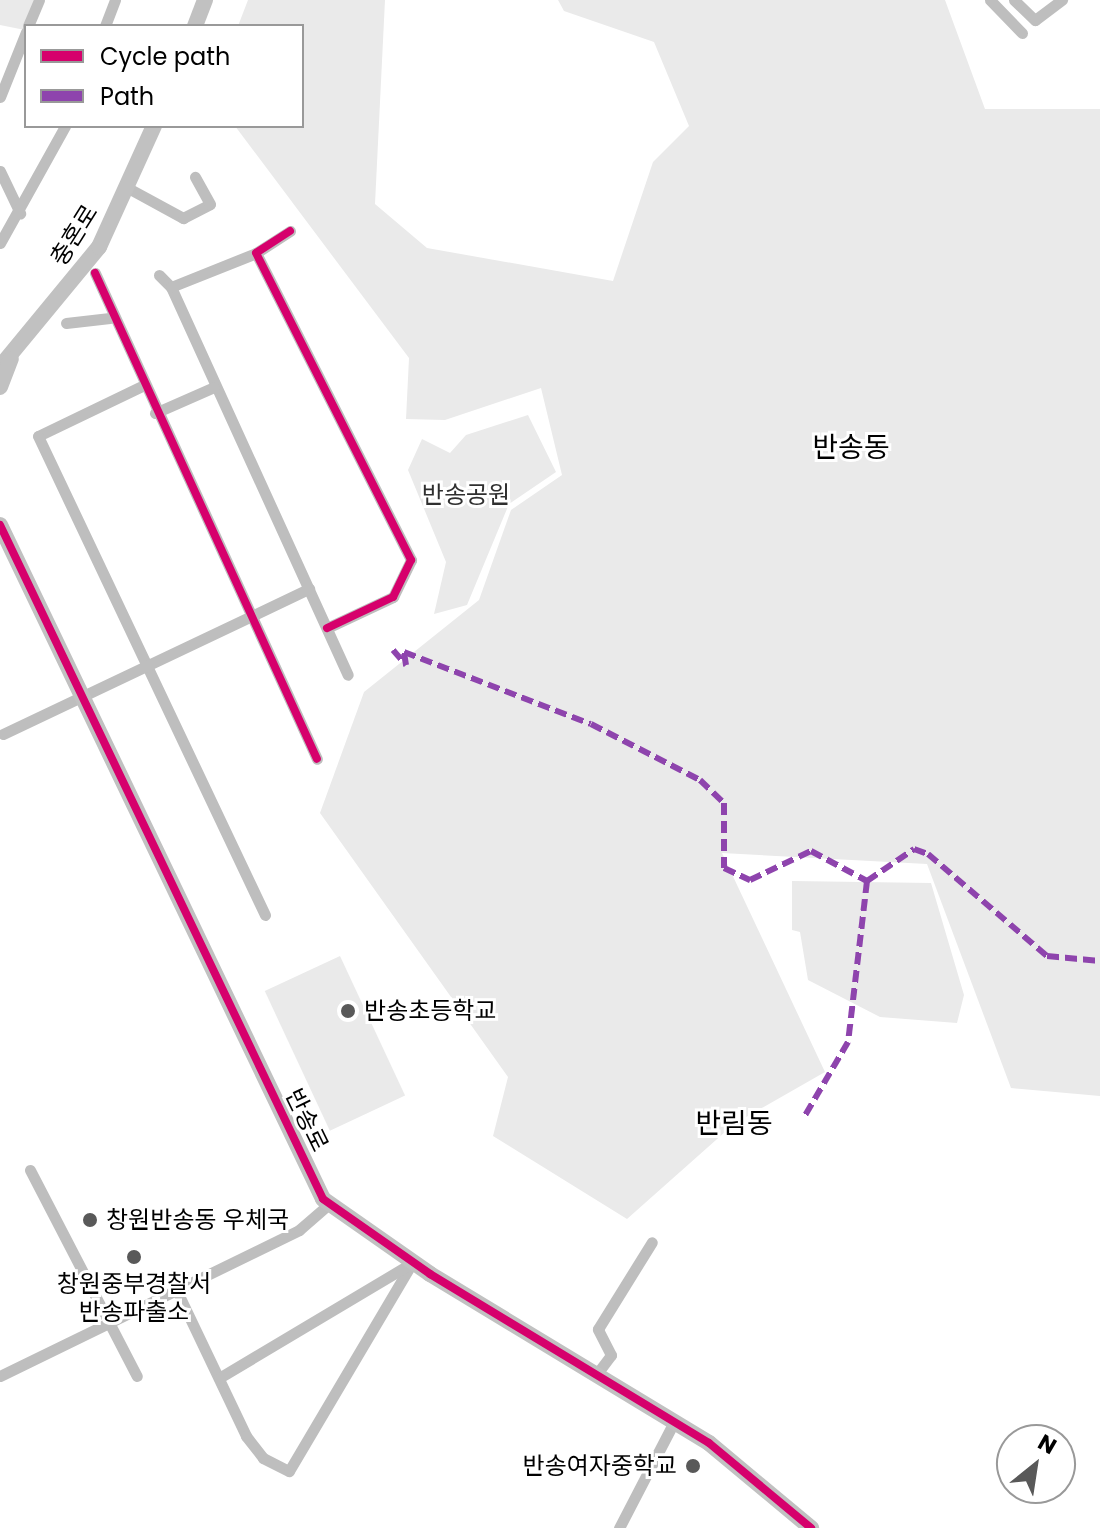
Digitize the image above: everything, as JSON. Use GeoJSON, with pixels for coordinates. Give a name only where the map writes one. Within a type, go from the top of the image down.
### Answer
{"type":"FeatureCollection","features":[{"type":"Feature","properties":{"kind":"street"},"geometry":{"type":"LineString","coordinates":[[29,24],[39,0]]}},
{"type":"Feature","properties":{"kind":"street"},"geometry":{"type":"LineString","coordinates":[[106,24],[115,0]]}},
{"type":"Feature","properties":{"kind":"street"},"geometry":{"type":"LineString","coordinates":[[196,24],[205,0]]}},
{"type":"Feature","properties":{"kind":"street"},"geometry":{"type":"LineString","coordinates":[[990,0],[1022,33]]}},
{"type":"Feature","properties":{"kind":"street"},"geometry":{"type":"LineString","coordinates":[[1014,0],[1035,20],[1062,0]]}},
{"type":"Feature","properties":{"kind":"street"},"geometry":{"type":"LineString","coordinates":[[0,97],[24,37]]}},
{"type":"Feature","properties":{"kind":"street"},"geometry":{"type":"LineString","coordinates":[[0,243],[20,213],[64,128]]}},
{"type":"Feature","properties":{"kind":"street","name":"충혼로"},"geometry":{"type":"LineString","coordinates":[[0,387],[4,361],[99,247],[153,128]]}},
{"type":"Feature","properties":{"kind":"street"},"geometry":{"type":"LineString","coordinates":[[0,171],[20,213]]}},
{"type":"Feature","properties":{"kind":"street"},"geometry":{"type":"LineString","coordinates":[[128,188],[183,218],[210,204],[195,177]]}},
{"type":"Feature","properties":{"kind":"street"},"geometry":{"type":"LineString","coordinates":[[171,287],[256,253],[290,231]]}},
{"type":"Feature","properties":{"kind":"street"},"geometry":{"type":"LineString","coordinates":[[256,253],[411,560],[393,597],[327,628]]}},
{"type":"Feature","properties":{"kind":"street"},"geometry":{"type":"LineString","coordinates":[[95,273],[110,318],[317,759]]}},
{"type":"Feature","properties":{"kind":"street"},"geometry":{"type":"LineString","coordinates":[[159,275],[171,287],[348,675]]}},
{"type":"Feature","properties":{"kind":"street"},"geometry":{"type":"LineString","coordinates":[[66,323],[110,318]]}},
{"type":"Feature","properties":{"kind":"street"},"geometry":{"type":"LineString","coordinates":[[142,386],[38,436],[265,915]]}},
{"type":"Feature","properties":{"kind":"street"},"geometry":{"type":"LineString","coordinates":[[155,413],[214,387]]}},
{"type":"Feature","properties":{"kind":"street","name":"반송로"},"geometry":{"type":"LineString","coordinates":[[0,525],[328,1205],[412,1263],[674,1422],[761,1481],[811,1528]]}},
{"type":"Feature","properties":{"kind":"street"},"geometry":{"type":"LineString","coordinates":[[3,734],[309,589]]}},
{"type":"Feature","properties":{"kind":"street"},"geometry":{"type":"LineString","coordinates":[[30,1170],[137,1376]]}},
{"type":"Feature","properties":{"kind":"street"},"geometry":{"type":"LineString","coordinates":[[0,1376],[299,1230],[328,1205]]}},
{"type":"Feature","properties":{"kind":"street"},"geometry":{"type":"LineString","coordinates":[[596,1375],[611,1355],[598,1329],[652,1242]]}},
{"type":"Feature","properties":{"kind":"street"},"geometry":{"type":"LineString","coordinates":[[176,1289],[255,1447],[289,1471],[412,1263]]}},
{"type":"Feature","properties":{"kind":"street"},"geometry":{"type":"LineString","coordinates":[[219,1378],[412,1263]]}},
{"type":"Feature","properties":{"kind":"street"},"geometry":{"type":"LineString","coordinates":[[619,1528],[674,1422]]}},
{"type":"Feature","properties":{"kind":"green space"},"geometry":{"type":"Polygon","coordinates":[[[0,0],[36,0],[24,30],[0,25],[0,0]]]}},
{"type":"Feature","properties":{"kind":"green space"},"geometry":{"type":"Polygon","coordinates":[[[248,0],[385,0],[375,204],[427,248],[613,281],[653,162],[689,126],[654,42],[564,11],[558,0],[945,0],[985,109],[1100,109],[1100,1096],[1011,1088],[927,864],[722,853],[825,1072],[734,1124],[627,1219],[493,1136],[508,1077],[320,813],[364,692],[479,600],[511,510],[562,475],[541,388],[445,420],[406,419],[409,358],[236,128],[304,128],[304,24],[239,24],[248,0]]]}},
{"type":"Feature","properties":{"kind":"green space","name":"반송공원"},"geometry":{"type":"Polygon","coordinates":[[[528,415],[556,472],[509,504],[467,605],[434,614],[446,562],[408,470],[422,439],[450,453],[466,435],[528,415]]]}},
{"type":"Feature","properties":{"kind":"green space"},"geometry":{"type":"Polygon","coordinates":[[[792,881],[931,883],[964,995],[957,1023],[880,1017],[808,980],[800,932],[792,930],[792,881]]]}},
{"type":"Feature","properties":{"kind":"green space"},"geometry":{"type":"Polygon","coordinates":[[[340,956],[405,1096],[330,1131],[265,991],[340,956]]]}},
{"type":"Feature","properties":{"kind":"marked path"},"geometry":{"type":"LineString","coordinates":[[393,650],[406,665],[404,652],[591,724],[700,780],[724,803],[724,868],[750,880],[811,851],[867,881],[848,1042],[803,1119]]}},
{"type":"Feature","properties":{"kind":"marked path"},"geometry":{"type":"LineString","coordinates":[[867,881],[914,849],[928,854],[1047,956],[1100,961]]}},
{"type":"Feature","properties":{"kind":"cycle path"},"geometry":{"type":"LineString","coordinates":[[290,231],[256,253],[411,560],[393,597],[327,628]]}},
{"type":"Feature","properties":{"kind":"cycle path"},"geometry":{"type":"LineString","coordinates":[[95,273],[317,759]]}},
{"type":"Feature","properties":{"kind":"cycle path"},"geometry":{"type":"LineString","coordinates":[[0,525],[323,1199],[430,1274],[709,1443],[811,1528]]}},
{"type":"Feature","properties":{"kind":"place","name":"반송초등학교"},"geometry":{"type":"Point","coordinates":[348,1011]}},
{"type":"Feature","properties":{"kind":"place","name":"창원반송동 우체국"},"geometry":{"type":"Point","coordinates":[90,1220]}},
{"type":"Feature","properties":{"kind":"place","name":"창원중부경찰서 반송파출소"},"geometry":{"type":"Point","coordinates":[134,1257]}},
{"type":"Feature","properties":{"kind":"place","name":"반송여자중학교"},"geometry":{"type":"Point","coordinates":[693,1466]}},
{"type":"Feature","properties":{"kind":"district","name":"반송동"},"geometry":{"type":"Point","coordinates":[851,448]}},
{"type":"Feature","properties":{"kind":"district","name":"반림동"},"geometry":{"type":"Point","coordinates":[734,1124]}}]}
